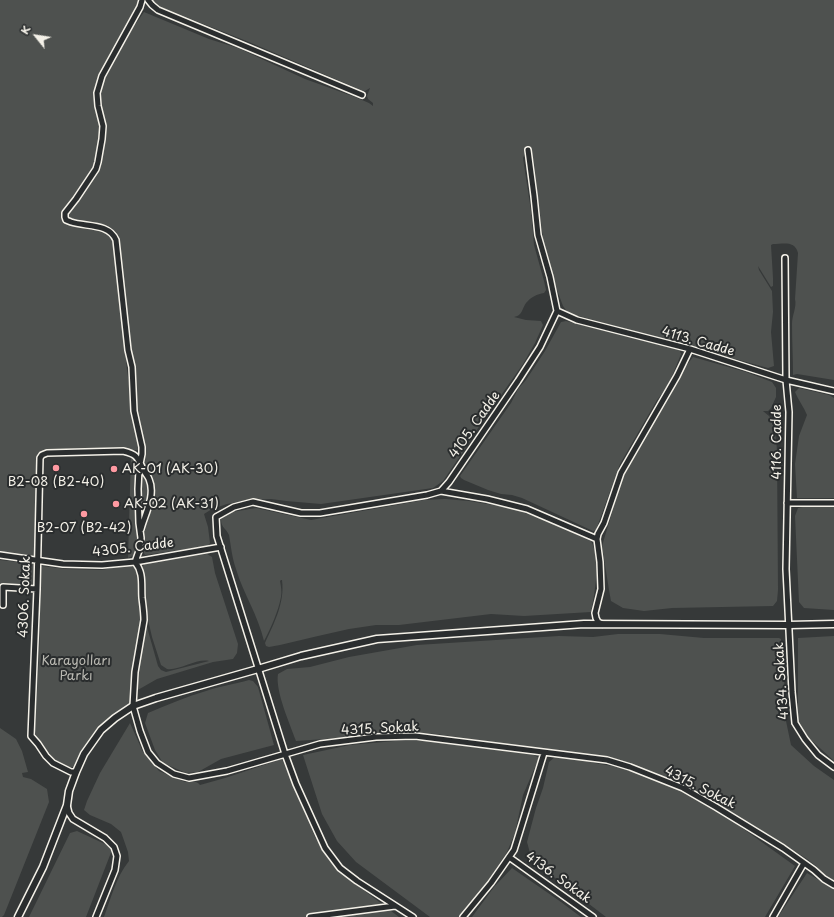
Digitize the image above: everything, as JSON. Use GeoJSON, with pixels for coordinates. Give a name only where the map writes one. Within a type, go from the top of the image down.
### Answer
{"type":"FeatureCollection","features":[{"type":"Feature","properties":{"kind":"street"},"geometry":{"type":"LineString","coordinates":[[135,562],[140,548],[141,538],[138,489],[142,447],[134,411],[132,367],[128,350],[116,240],[112,233],[106,229],[66,220],[65,213],[96,169],[103,126],[98,106],[97,93],[99,84],[140,7],[142,0]]}},
{"type":"Feature","properties":{"kind":"street"},"geometry":{"type":"LineString","coordinates":[[148,0],[158,10],[362,95]]}},
{"type":"Feature","properties":{"kind":"street"},"geometry":{"type":"LineString","coordinates":[[528,150],[538,235],[550,276],[557,311]]}},
{"type":"Feature","properties":{"kind":"street","name":"4116. Cadde"},"geometry":{"type":"LineString","coordinates":[[785,258],[786,380],[789,412],[786,569],[788,625]]}},
{"type":"Feature","properties":{"kind":"street","name":"4113. Cadde"},"geometry":{"type":"LineString","coordinates":[[557,311],[577,320],[690,349],[786,380],[834,391]]}},
{"type":"Feature","properties":{"kind":"street","name":"4105. Cadde"},"geometry":{"type":"LineString","coordinates":[[441,491],[460,466],[540,347],[557,311]]}},
{"type":"Feature","properties":{"kind":"street"},"geometry":{"type":"LineString","coordinates":[[602,624],[598,622],[595,613],[601,589],[598,534],[604,523],[621,473],[677,376],[690,349]]}},
{"type":"Feature","properties":{"kind":"street","name":"4306. Sokak"},"geometry":{"type":"LineString","coordinates":[[76,772],[71,772],[53,763],[31,736],[38,560],[40,458],[42,455],[47,453],[123,451],[132,453],[137,457],[140,463]]}},
{"type":"Feature","properties":{"kind":"street"},"geometry":{"type":"LineString","coordinates":[[140,463],[150,480],[151,488],[150,501],[140,530]]}},
{"type":"Feature","properties":{"kind":"street"},"geometry":{"type":"LineString","coordinates":[[413,917],[357,881],[340,868],[325,848],[296,784],[285,754],[217,536],[216,517],[234,507],[253,502],[301,513],[320,513],[427,495],[441,491],[487,499],[527,509],[598,539]]}},
{"type":"Feature","properties":{"kind":"street"},"geometry":{"type":"LineString","coordinates":[[788,502],[834,503]]}},
{"type":"Feature","properties":{"kind":"street","name":"4305. Cadde"},"geometry":{"type":"LineString","coordinates":[[0,555],[63,564],[102,565],[135,562],[221,547]]}},
{"type":"Feature","properties":{"kind":"street","name":"4315. Sokak"},"geometry":{"type":"LineString","coordinates":[[135,562],[139,566],[142,575],[144,620],[135,672],[133,706],[148,752],[157,763],[174,774],[189,778],[227,771],[320,744],[376,737],[415,736],[607,760],[630,767],[683,788],[783,848],[834,885]]}},
{"type":"Feature","properties":{"kind":"street"},"geometry":{"type":"LineString","coordinates":[[3,605],[3,587],[37,589]]}},
{"type":"Feature","properties":{"kind":"street"},"geometry":{"type":"LineString","coordinates":[[18,917],[43,867],[66,805],[69,791],[84,754],[101,730],[133,706],[300,656],[376,640],[584,624],[834,624]]}},
{"type":"Feature","properties":{"kind":"street","name":"4134. Sokak"},"geometry":{"type":"LineString","coordinates":[[788,625],[794,722],[818,755],[834,767]]}},
{"type":"Feature","properties":{"kind":"street"},"geometry":{"type":"LineString","coordinates":[[464,917],[491,883],[514,850],[544,753]]}},
{"type":"Feature","properties":{"kind":"street"},"geometry":{"type":"LineString","coordinates":[[66,805],[73,819],[106,838],[114,847],[117,856],[115,870],[96,917]]}},
{"type":"Feature","properties":{"kind":"street","name":"4136. Sokak"},"geometry":{"type":"LineString","coordinates":[[509,857],[593,917]]}},
{"type":"Feature","properties":{"kind":"street"},"geometry":{"type":"LineString","coordinates":[[773,917],[804,863]]}},
{"type":"Feature","properties":{"kind":"street"},"geometry":{"type":"LineString","coordinates":[[310,917],[395,906]]}},
{"type":"Feature","properties":{"kind":"green space"},"geometry":{"type":"Polygon","coordinates":[[[0,0],[139,0],[139,3],[96,84],[95,99],[102,125],[96,165],[79,192],[61,216],[62,220],[66,222],[104,230],[114,239],[127,370],[134,419],[140,446],[138,450],[44,452],[39,455],[37,458],[35,556],[0,552],[0,0]]]}},
{"type":"Feature","properties":{"kind":"green space"},"geometry":{"type":"Polygon","coordinates":[[[150,0],[834,0],[834,380],[797,374],[793,375],[792,324],[795,305],[798,253],[791,244],[785,243],[771,245],[773,286],[771,287],[758,266],[772,291],[773,312],[771,332],[774,366],[768,368],[568,313],[563,306],[557,290],[543,239],[534,163],[530,147],[527,147],[523,158],[531,211],[534,245],[546,290],[544,293],[530,299],[520,314],[514,317],[526,320],[541,321],[543,325],[523,364],[443,481],[433,488],[321,504],[271,499],[247,500],[227,504],[212,509],[204,514],[208,527],[210,543],[208,546],[145,555],[142,549],[143,525],[153,493],[143,461],[144,452],[137,420],[119,258],[112,232],[67,219],[67,212],[97,171],[105,140],[105,127],[100,109],[100,88],[132,29],[144,12],[209,39],[238,48],[305,79],[355,97],[373,106],[373,103],[367,96],[370,88],[365,91],[361,90],[249,42],[153,4],[150,0]]]}},
{"type":"Feature","properties":{"kind":"green space"},"geometry":{"type":"Polygon","coordinates":[[[566,321],[679,349],[681,354],[668,386],[657,400],[620,464],[596,530],[593,531],[522,498],[488,490],[464,480],[460,476],[511,403],[518,389],[526,380],[545,351],[561,322],[566,321]]]}},
{"type":"Feature","properties":{"kind":"green space"},"geometry":{"type":"Polygon","coordinates":[[[693,357],[746,372],[772,382],[776,388],[776,397],[771,408],[768,411],[763,411],[771,419],[777,448],[778,590],[777,601],[773,606],[672,608],[644,611],[623,608],[611,601],[602,546],[622,479],[626,468],[668,400],[683,370],[693,357]]]}},
{"type":"Feature","properties":{"kind":"green space"},"geometry":{"type":"Polygon","coordinates":[[[799,388],[829,395],[834,398],[834,498],[797,498],[795,464],[799,436],[807,415],[795,392],[799,388]]]}},
{"type":"Feature","properties":{"kind":"green space"},"geometry":{"type":"Polygon","coordinates":[[[131,455],[137,463],[139,534],[138,549],[135,555],[128,558],[131,455]]]}},
{"type":"Feature","properties":{"kind":"green space"},"geometry":{"type":"Polygon","coordinates":[[[141,473],[143,473],[149,483],[150,497],[141,522],[140,500],[141,473]]]}},
{"type":"Feature","properties":{"kind":"green space"},"geometry":{"type":"Polygon","coordinates":[[[445,499],[469,501],[511,508],[544,520],[591,541],[596,557],[596,576],[591,612],[524,616],[491,614],[399,625],[376,625],[349,629],[280,645],[269,647],[266,646],[265,643],[275,620],[282,597],[282,580],[280,581],[281,595],[278,608],[264,641],[258,622],[239,578],[229,535],[221,522],[221,519],[232,512],[256,508],[311,520],[424,500],[445,499]]]}},
{"type":"Feature","properties":{"kind":"green space"},"geometry":{"type":"Polygon","coordinates":[[[807,506],[834,507],[834,610],[804,608],[799,602],[795,516],[798,508],[807,506]]]}},
{"type":"Feature","properties":{"kind":"green space"},"geometry":{"type":"Polygon","coordinates":[[[207,554],[212,557],[215,573],[238,644],[237,653],[233,659],[213,662],[157,679],[136,691],[137,666],[145,620],[158,666],[161,670],[166,672],[209,661],[199,661],[172,669],[167,669],[161,665],[152,637],[144,602],[143,567],[145,561],[156,561],[207,554]]]}},
{"type":"Feature","properties":{"kind":"green space"},"geometry":{"type":"Polygon","coordinates":[[[0,560],[35,564],[35,586],[0,583],[0,560]]]}},
{"type":"Feature","properties":{"kind":"green space","name":"Karayolları Parkı"},"geometry":{"type":"Polygon","coordinates":[[[131,565],[135,568],[139,574],[142,615],[131,702],[98,730],[75,767],[63,766],[58,764],[44,751],[38,741],[35,730],[39,655],[41,566],[66,569],[102,570],[131,565]]]}},
{"type":"Feature","properties":{"kind":"green space"},"geometry":{"type":"Polygon","coordinates":[[[618,634],[660,634],[704,638],[781,639],[786,721],[791,745],[814,766],[834,780],[834,881],[807,859],[710,800],[619,760],[436,734],[410,732],[296,741],[279,689],[278,674],[287,669],[310,667],[349,657],[417,645],[559,636],[593,637],[618,634]]]}},
{"type":"Feature","properties":{"kind":"green space"},"geometry":{"type":"Polygon","coordinates":[[[834,636],[834,761],[809,738],[798,723],[798,638],[834,636]]]}},
{"type":"Feature","properties":{"kind":"green space"},"geometry":{"type":"Polygon","coordinates":[[[249,680],[253,681],[258,687],[274,745],[221,759],[198,772],[186,773],[163,763],[155,750],[145,723],[148,713],[199,693],[249,680]]]}},
{"type":"Feature","properties":{"kind":"green space"},"geometry":{"type":"Polygon","coordinates":[[[130,723],[143,752],[159,771],[185,782],[196,782],[200,785],[282,759],[315,837],[329,860],[353,882],[399,917],[104,917],[117,881],[124,867],[129,861],[128,852],[121,832],[111,824],[90,815],[84,810],[100,773],[130,723]]]}},
{"type":"Feature","properties":{"kind":"green space"},"geometry":{"type":"Polygon","coordinates":[[[0,728],[16,739],[22,751],[28,772],[22,773],[23,777],[31,779],[47,789],[49,802],[2,917],[0,917],[0,728]]]}},
{"type":"Feature","properties":{"kind":"green space"},"geometry":{"type":"Polygon","coordinates":[[[395,741],[426,741],[534,755],[539,758],[523,795],[515,833],[507,852],[488,881],[458,917],[430,917],[356,862],[337,841],[322,814],[303,755],[350,745],[395,741]]]}},
{"type":"Feature","properties":{"kind":"green space"},"geometry":{"type":"Polygon","coordinates":[[[555,757],[586,760],[594,763],[618,767],[643,774],[681,790],[713,807],[795,866],[765,917],[606,917],[533,861],[530,853],[527,842],[549,762],[555,757]]]}},
{"type":"Feature","properties":{"kind":"green space"},"geometry":{"type":"Polygon","coordinates":[[[77,831],[105,844],[112,850],[86,917],[29,917],[70,833],[77,831]]]}},
{"type":"Feature","properties":{"kind":"green space"},"geometry":{"type":"Polygon","coordinates":[[[512,868],[581,917],[472,917],[494,887],[512,868]]]}},
{"type":"Feature","properties":{"kind":"green space"},"geometry":{"type":"Polygon","coordinates":[[[807,873],[834,889],[834,917],[778,917],[807,873]]]}},
{"type":"Feature","properties":{"kind":"place","name":"B2-08 (B2-40)"},"geometry":{"type":"Point","coordinates":[56,468]}},
{"type":"Feature","properties":{"kind":"place","name":"AK-01 (AK-30)"},"geometry":{"type":"Point","coordinates":[114,469]}},
{"type":"Feature","properties":{"kind":"place","name":"AK-02 (AK-31)"},"geometry":{"type":"Point","coordinates":[116,504]}},
{"type":"Feature","properties":{"kind":"place","name":"B2-07 (B2-42)"},"geometry":{"type":"Point","coordinates":[84,514]}}]}
